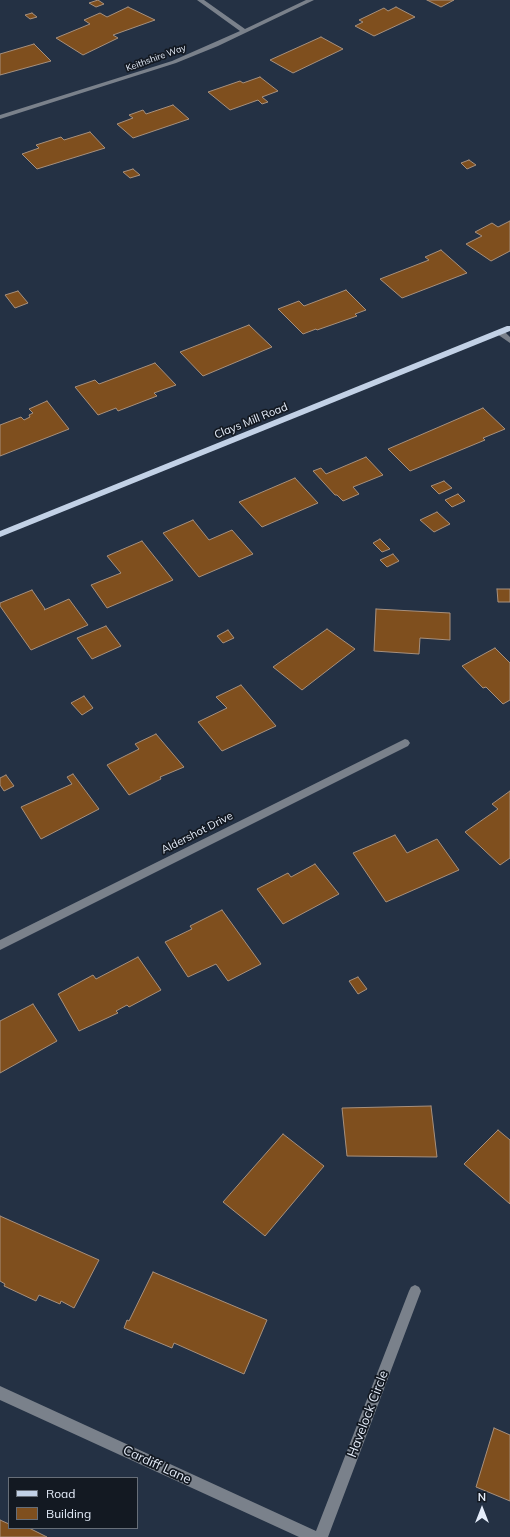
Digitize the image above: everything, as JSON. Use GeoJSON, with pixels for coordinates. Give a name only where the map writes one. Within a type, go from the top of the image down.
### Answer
{"type":"FeatureCollection","features":[{"type":"Feature","properties":{"kind":"main road","name":"Clays Mill Road"},"geometry":{"type":"LineString","coordinates":[[0,534],[510,328]]}},
{"type":"Feature","properties":{"kind":"street"},"geometry":{"type":"LineString","coordinates":[[200,0],[244,31]]}},
{"type":"Feature","properties":{"kind":"street","name":"Keithshire Way"},"geometry":{"type":"LineString","coordinates":[[0,117],[174,62],[311,0]]}},
{"type":"Feature","properties":{"kind":"street"},"geometry":{"type":"LineString","coordinates":[[500,332],[510,342]]}},
{"type":"Feature","properties":{"kind":"street","name":"Aldershot Drive"},"geometry":{"type":"LineString","coordinates":[[0,945],[405,743]]}},
{"type":"Feature","properties":{"kind":"street","name":"Havelock Circle"},"geometry":{"type":"LineString","coordinates":[[321,1537],[415,1291]]}},
{"type":"Feature","properties":{"kind":"street","name":"Cardiff Lane"},"geometry":{"type":"LineString","coordinates":[[0,1393],[314,1537]]}},
{"type":"Feature","properties":{"kind":"building"},"geometry":{"type":"Polygon","coordinates":[[[98,0],[104,4],[96,7],[89,3],[98,0]]]}},
{"type":"Feature","properties":{"kind":"building"},"geometry":{"type":"Polygon","coordinates":[[[427,0],[454,0],[441,7],[427,0]]]}},
{"type":"Feature","properties":{"kind":"building"},"geometry":{"type":"Polygon","coordinates":[[[128,7],[155,20],[113,35],[118,38],[83,55],[56,38],[90,24],[84,20],[100,13],[107,17],[128,7]]]}},
{"type":"Feature","properties":{"kind":"building"},"geometry":{"type":"Polygon","coordinates":[[[396,7],[415,17],[374,36],[355,26],[363,22],[359,20],[384,8],[388,11],[396,7]]]}},
{"type":"Feature","properties":{"kind":"building"},"geometry":{"type":"Polygon","coordinates":[[[32,13],[37,17],[30,19],[25,15],[32,13]]]}},
{"type":"Feature","properties":{"kind":"building"},"geometry":{"type":"Polygon","coordinates":[[[321,37],[343,49],[293,73],[270,60],[321,37]]]}},
{"type":"Feature","properties":{"kind":"building"},"geometry":{"type":"Polygon","coordinates":[[[34,44],[51,61],[0,75],[0,54],[34,44]]]}},
{"type":"Feature","properties":{"kind":"building"},"geometry":{"type":"Polygon","coordinates":[[[260,77],[278,91],[262,97],[268,102],[262,104],[258,100],[230,110],[208,92],[240,81],[243,83],[260,77]]]}},
{"type":"Feature","properties":{"kind":"building"},"geometry":{"type":"Polygon","coordinates":[[[173,105],[189,119],[133,138],[117,124],[133,118],[129,115],[143,110],[146,114],[173,105]]]}},
{"type":"Feature","properties":{"kind":"building"},"geometry":{"type":"Polygon","coordinates":[[[90,132],[105,148],[37,169],[22,154],[39,148],[36,145],[61,137],[64,140],[90,132]]]}},
{"type":"Feature","properties":{"kind":"building"},"geometry":{"type":"Polygon","coordinates":[[[469,160],[476,165],[467,169],[461,163],[469,160]]]}},
{"type":"Feature","properties":{"kind":"building"},"geometry":{"type":"Polygon","coordinates":[[[133,169],[140,175],[130,178],[123,172],[133,169]]]}},
{"type":"Feature","properties":{"kind":"building"},"geometry":{"type":"Polygon","coordinates":[[[510,221],[510,251],[491,261],[466,244],[482,236],[475,232],[492,223],[498,227],[510,221]]]}},
{"type":"Feature","properties":{"kind":"building"},"geometry":{"type":"Polygon","coordinates":[[[441,250],[467,273],[402,298],[380,279],[429,260],[425,257],[441,250]]]}},
{"type":"Feature","properties":{"kind":"building"},"geometry":{"type":"Polygon","coordinates":[[[346,290],[366,310],[355,314],[357,316],[303,334],[278,309],[299,301],[304,306],[346,290]]]}},
{"type":"Feature","properties":{"kind":"building"},"geometry":{"type":"Polygon","coordinates":[[[18,291],[28,303],[15,308],[5,295],[18,291]]]}},
{"type":"Feature","properties":{"kind":"building"},"geometry":{"type":"Polygon","coordinates":[[[249,325],[272,347],[203,376],[180,352],[249,325]]]}},
{"type":"Feature","properties":{"kind":"building"},"geometry":{"type":"Polygon","coordinates":[[[155,363],[176,385],[154,393],[157,396],[118,411],[116,408],[98,415],[75,387],[95,380],[99,384],[155,363]]]}},
{"type":"Feature","properties":{"kind":"building"},"geometry":{"type":"Polygon","coordinates":[[[47,401],[69,429],[0,456],[0,425],[21,417],[24,420],[30,417],[29,415],[33,413],[29,409],[47,401]]]}},
{"type":"Feature","properties":{"kind":"building"},"geometry":{"type":"Polygon","coordinates":[[[483,408],[505,429],[483,438],[485,440],[410,471],[388,449],[483,408]]]}},
{"type":"Feature","properties":{"kind":"building"},"geometry":{"type":"Polygon","coordinates":[[[366,457],[383,475],[353,487],[359,494],[343,501],[335,495],[313,471],[321,468],[326,474],[366,457]]]}},
{"type":"Feature","properties":{"kind":"building"},"geometry":{"type":"Polygon","coordinates":[[[295,478],[318,503],[262,527],[239,502],[295,478]]]}},
{"type":"Feature","properties":{"kind":"building"},"geometry":{"type":"Polygon","coordinates":[[[444,481],[452,488],[439,494],[431,486],[444,481]]]}},
{"type":"Feature","properties":{"kind":"building"},"geometry":{"type":"Polygon","coordinates":[[[458,494],[465,501],[452,507],[445,500],[458,494]]]}},
{"type":"Feature","properties":{"kind":"building"},"geometry":{"type":"Polygon","coordinates":[[[437,512],[450,524],[434,532],[420,520],[437,512]]]}},
{"type":"Feature","properties":{"kind":"building"},"geometry":{"type":"Polygon","coordinates":[[[193,520],[209,540],[232,530],[253,554],[199,577],[163,533],[193,520]]]}},
{"type":"Feature","properties":{"kind":"building"},"geometry":{"type":"Polygon","coordinates":[[[380,539],[390,549],[382,552],[373,543],[380,539]]]}},
{"type":"Feature","properties":{"kind":"building"},"geometry":{"type":"Polygon","coordinates":[[[142,541],[173,580],[107,608],[91,585],[121,573],[107,556],[142,541]]]}},
{"type":"Feature","properties":{"kind":"building"},"geometry":{"type":"Polygon","coordinates":[[[393,554],[399,561],[387,567],[380,560],[393,554]]]}},
{"type":"Feature","properties":{"kind":"building"},"geometry":{"type":"Polygon","coordinates":[[[497,589],[510,589],[510,602],[498,602],[497,589]]]}},
{"type":"Feature","properties":{"kind":"building"},"geometry":{"type":"Polygon","coordinates":[[[32,590],[45,609],[44,610],[69,599],[88,625],[31,650],[0,606],[0,603],[32,590]]]}},
{"type":"Feature","properties":{"kind":"building"},"geometry":{"type":"Polygon","coordinates":[[[376,609],[450,613],[450,640],[420,638],[419,654],[374,651],[376,609]]]}},
{"type":"Feature","properties":{"kind":"building"},"geometry":{"type":"Polygon","coordinates":[[[106,626],[121,646],[92,659],[77,638],[106,626]]]}},
{"type":"Feature","properties":{"kind":"building"},"geometry":{"type":"Polygon","coordinates":[[[327,629],[355,649],[302,690],[273,667],[327,629]]]}},
{"type":"Feature","properties":{"kind":"building"},"geometry":{"type":"Polygon","coordinates":[[[228,630],[234,638],[223,643],[217,636],[228,630]]]}},
{"type":"Feature","properties":{"kind":"building"},"geometry":{"type":"Polygon","coordinates":[[[495,648],[510,663],[510,700],[503,704],[486,687],[483,688],[462,666],[495,648]]]}},
{"type":"Feature","properties":{"kind":"building"},"geometry":{"type":"Polygon","coordinates":[[[241,685],[276,726],[222,751],[198,722],[227,708],[216,697],[241,685]]]}},
{"type":"Feature","properties":{"kind":"building"},"geometry":{"type":"Polygon","coordinates":[[[84,696],[93,708],[82,715],[71,703],[84,696]]]}},
{"type":"Feature","properties":{"kind":"building"},"geometry":{"type":"Polygon","coordinates":[[[156,734],[184,767],[160,777],[161,779],[129,795],[107,765],[139,749],[135,744],[156,734]]]}},
{"type":"Feature","properties":{"kind":"building"},"geometry":{"type":"Polygon","coordinates":[[[73,774],[99,809],[41,839],[21,807],[72,784],[67,777],[73,774]]]}},
{"type":"Feature","properties":{"kind":"building"},"geometry":{"type":"Polygon","coordinates":[[[6,775],[14,786],[4,791],[0,785],[0,778],[6,775]]]}},
{"type":"Feature","properties":{"kind":"building"},"geometry":{"type":"Polygon","coordinates":[[[510,791],[510,858],[500,865],[465,832],[498,809],[492,804],[510,791]]]}},
{"type":"Feature","properties":{"kind":"building"},"geometry":{"type":"Polygon","coordinates":[[[395,835],[407,853],[437,839],[459,870],[386,902],[353,853],[395,835]]]}},
{"type":"Feature","properties":{"kind":"building"},"geometry":{"type":"Polygon","coordinates":[[[315,864],[339,894],[283,924],[257,889],[288,873],[291,877],[315,864]]]}},
{"type":"Feature","properties":{"kind":"building"},"geometry":{"type":"Polygon","coordinates":[[[222,910],[261,964],[228,981],[216,964],[188,977],[165,942],[192,929],[190,926],[222,910]]]}},
{"type":"Feature","properties":{"kind":"building"},"geometry":{"type":"Polygon","coordinates":[[[138,957],[161,990],[129,1007],[127,1005],[116,1011],[118,1013],[79,1031],[58,994],[93,975],[96,979],[138,957]]]}},
{"type":"Feature","properties":{"kind":"building"},"geometry":{"type":"Polygon","coordinates":[[[358,977],[367,989],[358,994],[349,981],[358,977]]]}},
{"type":"Feature","properties":{"kind":"building"},"geometry":{"type":"Polygon","coordinates":[[[33,1004],[57,1041],[0,1073],[0,1021],[33,1004]]]}},
{"type":"Feature","properties":{"kind":"building"},"geometry":{"type":"Polygon","coordinates":[[[431,1106],[437,1157],[347,1156],[342,1108],[431,1106]]]}},
{"type":"Feature","properties":{"kind":"building"},"geometry":{"type":"Polygon","coordinates":[[[498,1130],[510,1140],[510,1204],[464,1164],[498,1130]]]}},
{"type":"Feature","properties":{"kind":"building"},"geometry":{"type":"Polygon","coordinates":[[[283,1134],[324,1166],[265,1236],[223,1202],[283,1134]]]}},
{"type":"Feature","properties":{"kind":"building"},"geometry":{"type":"Polygon","coordinates":[[[0,1216],[99,1260],[74,1308],[61,1301],[60,1304],[39,1295],[36,1301],[4,1286],[5,1284],[0,1281],[0,1216]]]}},
{"type":"Feature","properties":{"kind":"building"},"geometry":{"type":"Polygon","coordinates":[[[153,1272],[267,1320],[244,1374],[174,1343],[172,1348],[124,1328],[127,1320],[129,1321],[153,1272]]]}},
{"type":"Feature","properties":{"kind":"building"},"geometry":{"type":"Polygon","coordinates":[[[494,1428],[510,1435],[510,1501],[476,1487],[494,1428]]]}},
{"type":"Feature","properties":{"kind":"building"},"geometry":{"type":"Polygon","coordinates":[[[0,1520],[8,1524],[8,1529],[31,1529],[47,1537],[0,1537],[0,1520]]]}}]}
